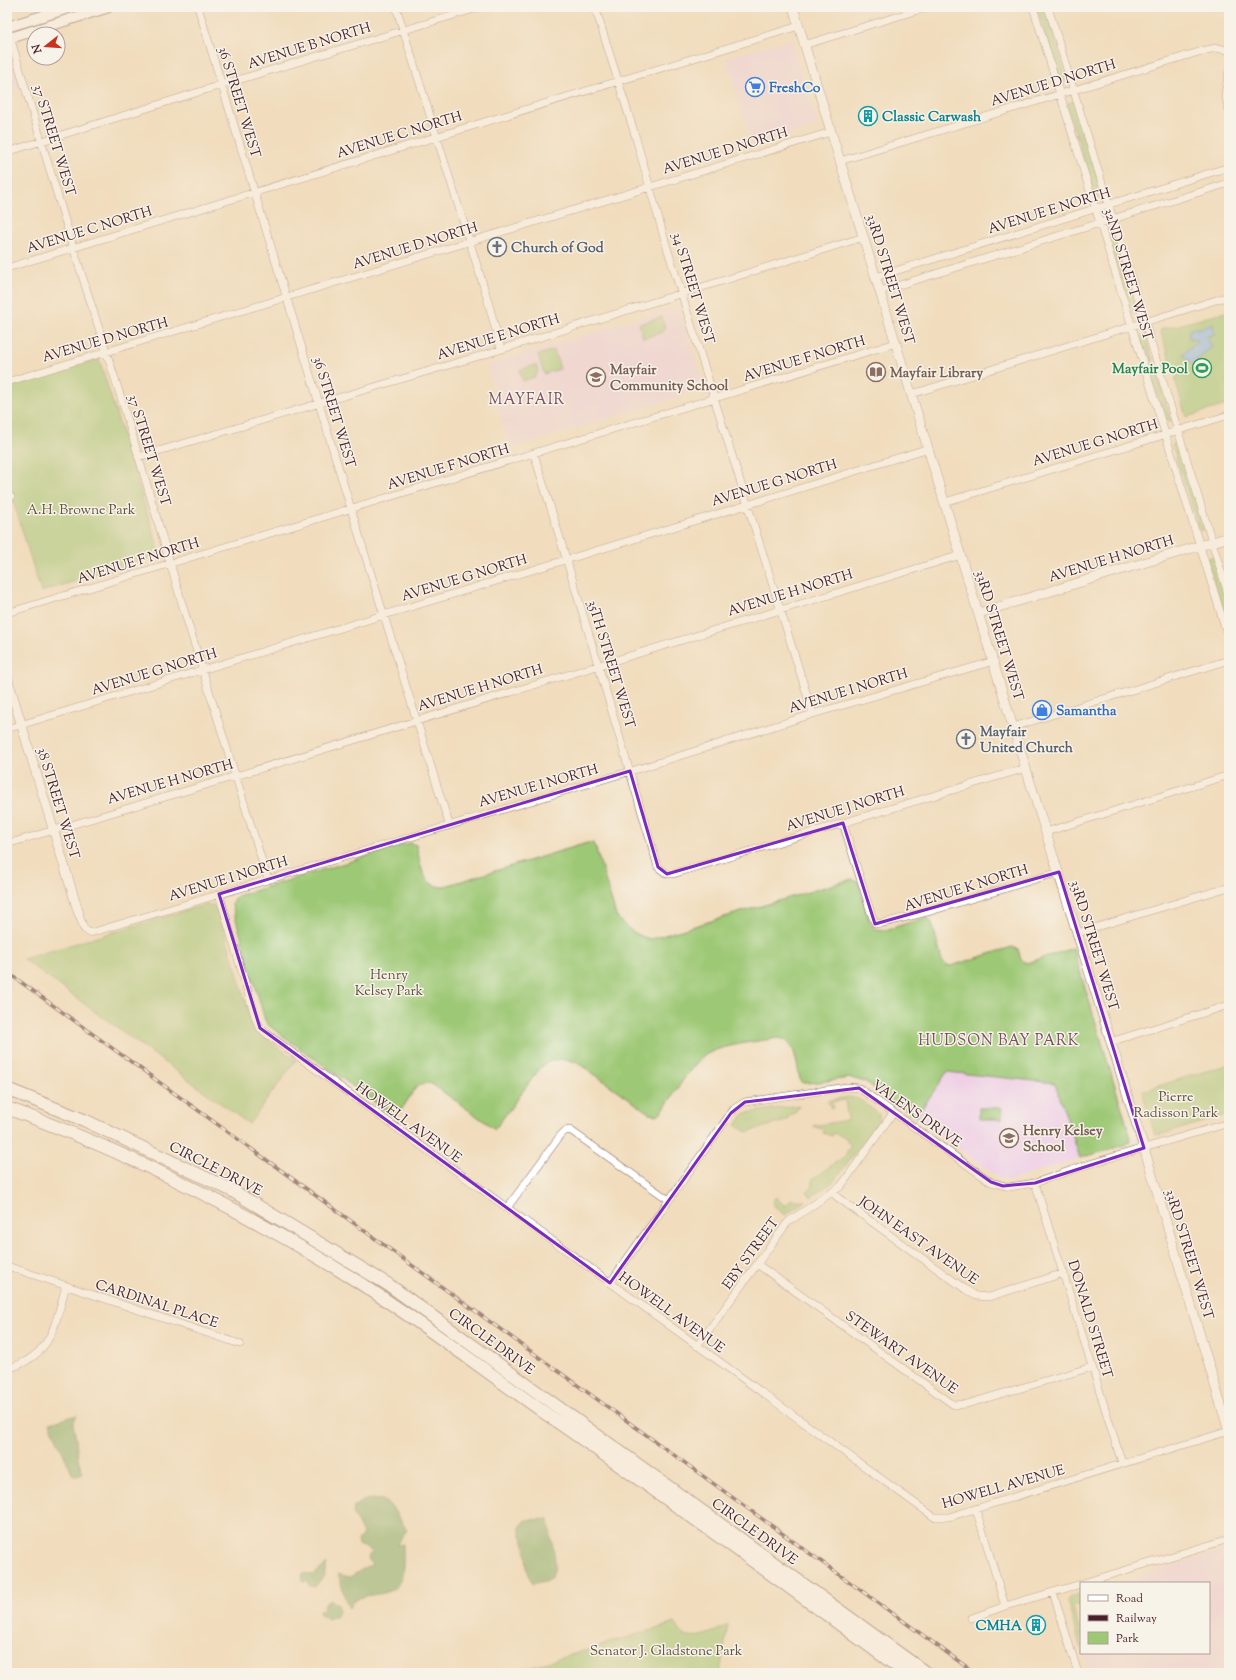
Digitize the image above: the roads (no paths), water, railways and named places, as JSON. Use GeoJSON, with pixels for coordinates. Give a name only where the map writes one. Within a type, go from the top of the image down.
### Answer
{"type":"FeatureCollection","features":[{"type":"Feature","properties":{"kind":"highway","name":"CIRCLE DRIVE"},"geometry":{"type":"LineString","coordinates":[[7,1089],[84,1120],[231,1190],[390,1285],[926,1673]]}},
{"type":"Feature","properties":{"kind":"highway","name":"CIRCLE DRIVE"},"geometry":{"type":"LineString","coordinates":[[7,1108],[91,1141],[227,1206],[289,1240],[354,1280],[410,1316],[687,1513],[906,1673]]}},
{"type":"Feature","properties":{"kind":"main road"},"geometry":{"type":"LineString","coordinates":[[7,27],[72,7]]}},
{"type":"Feature","properties":{"kind":"main road"},"geometry":{"type":"LineString","coordinates":[[9,38],[109,7]]}},
{"type":"Feature","properties":{"kind":"main road","name":"33RD STREET WEST"},"geometry":{"type":"LineString","coordinates":[[793,7],[1013,727],[1144,1148],[1229,1431]]}},
{"type":"Feature","properties":{"kind":"main road","name":"AVENUE H NORTH"},"geometry":{"type":"LineString","coordinates":[[979,613],[1229,537]]}},
{"type":"Feature","properties":{"kind":"main road","name":"38 STREET WEST"},"geometry":{"type":"LineString","coordinates":[[7,678],[79,914]]}},
{"type":"Feature","properties":{"kind":"street","name":"36 STREET WEST"},"geometry":{"type":"LineString","coordinates":[[198,7],[449,824]]}},
{"type":"Feature","properties":{"kind":"street"},"geometry":{"type":"LineString","coordinates":[[396,7],[501,348]]}},
{"type":"Feature","properties":{"kind":"street","name":"AVENUE B NORTH"},"geometry":{"type":"LineString","coordinates":[[7,152],[221,85],[481,7]]}},
{"type":"Feature","properties":{"kind":"street","name":"34 STREET WEST"},"geometry":{"type":"LineString","coordinates":[[595,7],[813,714]]}},
{"type":"Feature","properties":{"kind":"street"},"geometry":{"type":"LineString","coordinates":[[804,45],[928,7]]}},
{"type":"Feature","properties":{"kind":"street","name":"32ND STREET WEST"},"geometry":{"type":"LineString","coordinates":[[1033,7],[1229,640]]}},
{"type":"Feature","properties":{"kind":"street","name":"32ND STREET WEST"},"geometry":{"type":"LineString","coordinates":[[1048,7],[1072,90],[1229,597]]}},
{"type":"Feature","properties":{"kind":"street","name":"AVENUE C NORTH"},"geometry":{"type":"LineString","coordinates":[[7,268],[799,26]]}},
{"type":"Feature","properties":{"kind":"street","name":"37 STREET WEST"},"geometry":{"type":"LineString","coordinates":[[7,27],[9,38],[105,352],[268,880]]}},
{"type":"Feature","properties":{"kind":"street","name":"AVENUE D NORTH"},"geometry":{"type":"LineString","coordinates":[[840,161],[1202,51],[1216,48],[1229,50]]}},
{"type":"Feature","properties":{"kind":"street"},"geometry":{"type":"LineString","coordinates":[[1229,72],[1225,94],[1229,110]]}},
{"type":"Feature","properties":{"kind":"street","name":"AVENUE D NORTH"},"geometry":{"type":"LineString","coordinates":[[7,382],[831,132]]}},
{"type":"Feature","properties":{"kind":"street","name":"AVENUE E NORTH"},"geometry":{"type":"LineString","coordinates":[[876,277],[1108,206],[1229,167]]}},
{"type":"Feature","properties":{"kind":"street","name":"AVENUE E NORTH"},"geometry":{"type":"LineString","coordinates":[[880,291],[1229,183]]}},
{"type":"Feature","properties":{"kind":"street","name":"AVENUE E NORTH"},"geometry":{"type":"LineString","coordinates":[[138,457],[864,237]]}},
{"type":"Feature","properties":{"kind":"street"},"geometry":{"type":"LineString","coordinates":[[912,394],[1229,296]]}},
{"type":"Feature","properties":{"kind":"street","name":"AVENUE F NORTH"},"geometry":{"type":"LineString","coordinates":[[7,613],[896,343]]}},
{"type":"Feature","properties":{"kind":"street","name":"AVENUE G NORTH"},"geometry":{"type":"LineString","coordinates":[[945,502],[1229,415]]}},
{"type":"Feature","properties":{"kind":"street","name":"AVENUE G NORTH"},"geometry":{"type":"LineString","coordinates":[[7,729],[748,505],[929,448]]}},
{"type":"Feature","properties":{"kind":"street","name":"35TH STREET WEST"},"geometry":{"type":"LineString","coordinates":[[534,454],[658,867],[667,874],[673,874]]}},
{"type":"Feature","properties":{"kind":"street","name":"AVENUE H NORTH"},"geometry":{"type":"LineString","coordinates":[[7,844],[236,776],[961,555]]}},
{"type":"Feature","properties":{"kind":"street"},"geometry":{"type":"LineString","coordinates":[[1013,727],[1229,660]]}},
{"type":"Feature","properties":{"kind":"street","name":"AVENUE I NORTH"},"geometry":{"type":"LineString","coordinates":[[90,933],[449,824],[630,771],[813,714],[994,661]]}},
{"type":"Feature","properties":{"kind":"street","name":"AVENUE J NORTH"},"geometry":{"type":"LineString","coordinates":[[673,874],[1026,768]]}},
{"type":"Feature","properties":{"kind":"street"},"geometry":{"type":"LineString","coordinates":[[1046,832],[1229,775]]}},
{"type":"Feature","properties":{"kind":"street","name":"AVENUE K NORTH"},"geometry":{"type":"LineString","coordinates":[[843,823],[871,913],[875,923],[879,924],[931,911],[1059,872]]}},
{"type":"Feature","properties":{"kind":"street"},"geometry":{"type":"LineString","coordinates":[[1078,933],[1229,887]]}},
{"type":"Feature","properties":{"kind":"street","name":"HOWELL AVENUE"},"geometry":{"type":"LineString","coordinates":[[219,894],[256,1020],[260,1028],[382,1119],[934,1517],[949,1517],[1229,1431]]}},
{"type":"Feature","properties":{"kind":"street","name":"38 STREET WEST"},"geometry":{"type":"LineString","coordinates":[[79,914],[84,929],[90,933]]}},
{"type":"Feature","properties":{"kind":"street"},"geometry":{"type":"LineString","coordinates":[[1110,1042],[1229,1005]]}},
{"type":"Feature","properties":{"kind":"street","name":"VALENS DRIVE"},"geometry":{"type":"LineString","coordinates":[[610,1283],[734,1109],[745,1102],[853,1087],[859,1088],[992,1182],[1010,1187],[1035,1183],[1086,1165],[1229,1123]]}},
{"type":"Feature","properties":{"kind":"street","name":"EBY STREET"},"geometry":{"type":"LineString","coordinates":[[697,1346],[788,1222],[841,1186],[893,1113]]}},
{"type":"Feature","properties":{"kind":"street"},"geometry":{"type":"LineString","coordinates":[[507,1208],[560,1136],[565,1131],[570,1130],[669,1200]]}},
{"type":"Feature","properties":{"kind":"street","name":"DONALD STREET"},"geometry":{"type":"LineString","coordinates":[[1035,1183],[1122,1463]]}},
{"type":"Feature","properties":{"kind":"street","name":"JOHN EAST AVENUE"},"geometry":{"type":"LineString","coordinates":[[833,1192],[946,1276],[976,1296],[989,1297],[1064,1273]]}},
{"type":"Feature","properties":{"kind":"street","name":"STEWART AVENUE"},"geometry":{"type":"LineString","coordinates":[[757,1264],[954,1405],[967,1404],[1092,1367]]}},
{"type":"Feature","properties":{"kind":"street","name":"CARDINAL PLACE"},"geometry":{"type":"LineString","coordinates":[[7,1266],[240,1344]]}},
{"type":"Feature","properties":{"kind":"street"},"geometry":{"type":"LineString","coordinates":[[7,1369],[19,1366],[33,1358],[44,1348],[50,1335],[66,1286]]}},
{"type":"Feature","properties":{"kind":"street"},"geometry":{"type":"LineString","coordinates":[[976,1509],[1005,1606]]}},
{"type":"Feature","properties":{"kind":"street"},"geometry":{"type":"LineString","coordinates":[[1085,1582],[1229,1539]]}},
{"type":"Feature","properties":{"kind":"street"},"geometry":{"type":"LineString","coordinates":[[972,1618],[1005,1606],[1080,1584]]}},
{"type":"Feature","properties":{"kind":"street"},"geometry":{"type":"LineString","coordinates":[[1053,1592],[1078,1673]]}},
{"type":"Feature","properties":{"kind":"water"},"geometry":{"type":"Polygon","coordinates":[[[1213,323],[1214,335],[1205,337],[1213,346],[1192,364],[1183,354],[1198,340],[1189,338],[1189,330],[1203,328],[1213,323]]]}},
{"type":"Feature","properties":{"kind":"railway"},"geometry":{"type":"LineString","coordinates":[[7,972],[975,1673]]}},
{"type":"Feature","properties":{"kind":"place","name":"FreshCo"},"geometry":{"type":"Point","coordinates":[755,87]}},
{"type":"Feature","properties":{"kind":"place","name":"Classic Carwash"},"geometry":{"type":"Point","coordinates":[868,116]}},
{"type":"Feature","properties":{"kind":"place","name":"Church of God"},"geometry":{"type":"Point","coordinates":[497,247]}},
{"type":"Feature","properties":{"kind":"place","name":"Mayfair Pool"},"geometry":{"type":"Point","coordinates":[1202,368]}},
{"type":"Feature","properties":{"kind":"place","name":"Mayfair Library"},"geometry":{"type":"Point","coordinates":[876,372]}},
{"type":"Feature","properties":{"kind":"place","name":"Mayfair Community School"},"geometry":{"type":"Point","coordinates":[596,377]}},
{"type":"Feature","properties":{"kind":"place","name":"Samantha"},"geometry":{"type":"Point","coordinates":[1042,710]}},
{"type":"Feature","properties":{"kind":"place","name":"Mayfair United Church"},"geometry":{"type":"Point","coordinates":[966,739]}},
{"type":"Feature","properties":{"kind":"place","name":"Henry Kelsey School"},"geometry":{"type":"Point","coordinates":[1009,1138]}},
{"type":"Feature","properties":{"kind":"place","name":"CMHA"},"geometry":{"type":"Point","coordinates":[1036,1625]}},
{"type":"Feature","properties":{"kind":"district","name":"MAYFAIR"},"geometry":{"type":"Point","coordinates":[527,399]}},
{"type":"Feature","properties":{"kind":"district","name":"HUDSON BAY PARK"},"geometry":{"type":"Point","coordinates":[999,1040]}},
{"type":"Feature","properties":{"kind":"park label","name":"A.H. Browne Park"},"geometry":{"type":"Point","coordinates":[81,509]}},
{"type":"Feature","properties":{"kind":"park label","name":"Henry Kelsey Park"},"geometry":{"type":"Point","coordinates":[389,982]}},
{"type":"Feature","properties":{"kind":"park label","name":"Pierre Radisson Park"},"geometry":{"type":"Point","coordinates":[1176,1104]}},
{"type":"Feature","properties":{"kind":"park label","name":"Senator J. Gladstone Park"},"geometry":{"type":"Point","coordinates":[666,1650]}}]}
